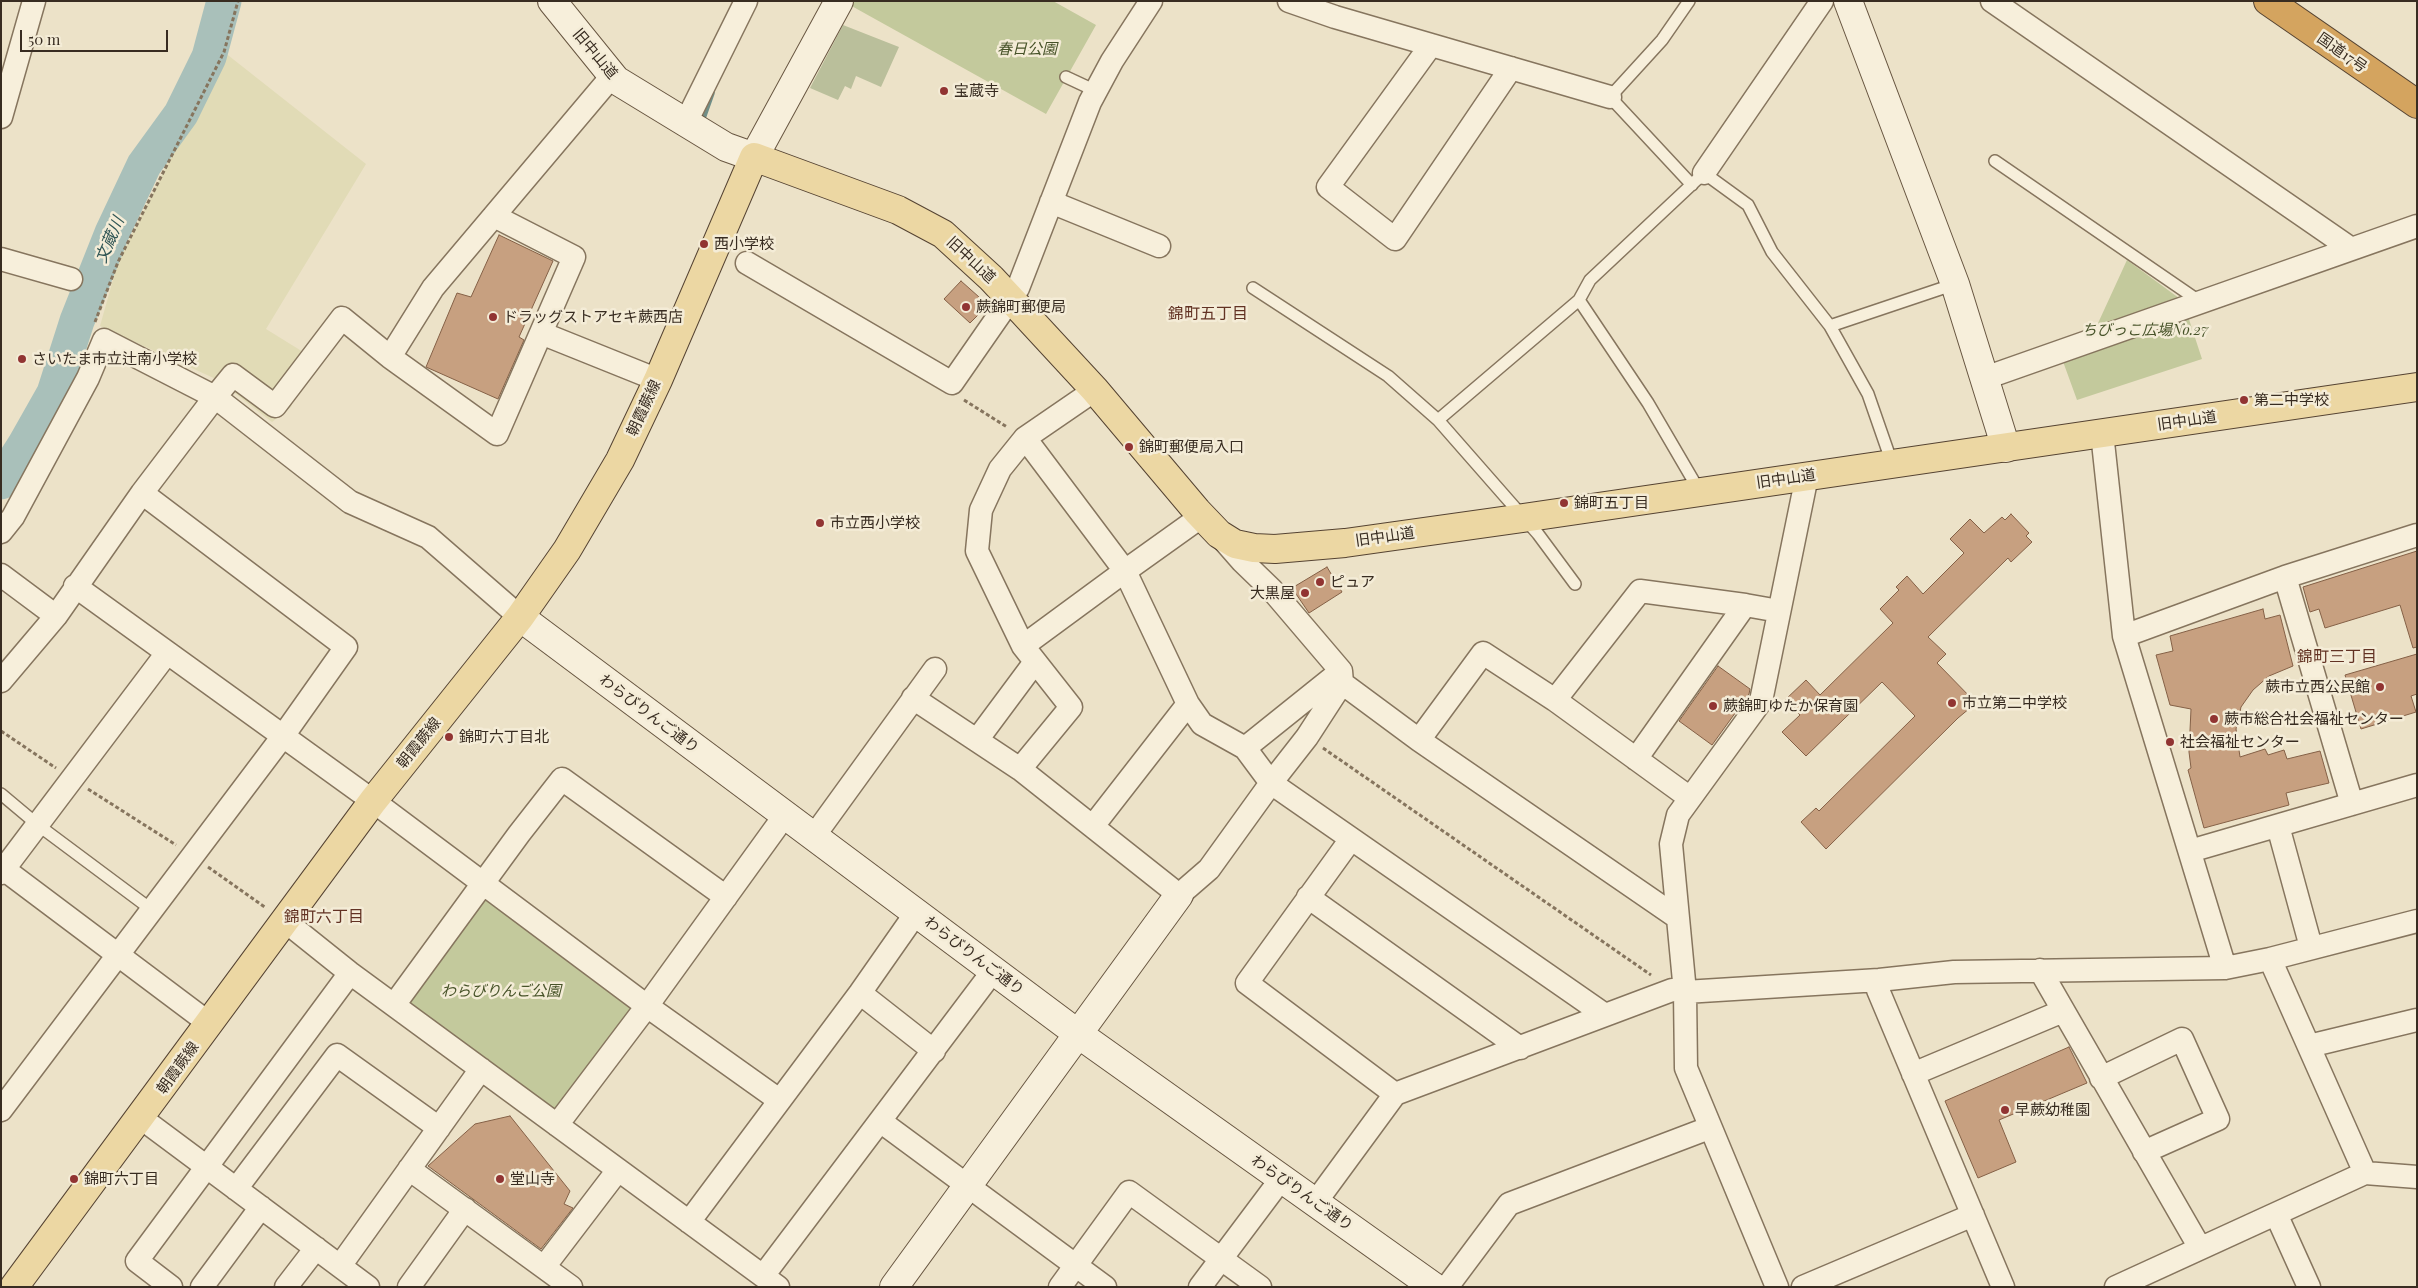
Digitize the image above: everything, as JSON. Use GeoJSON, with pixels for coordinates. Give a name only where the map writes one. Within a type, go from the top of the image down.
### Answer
{"type":"FeatureCollection","features":[{"type":"Feature","properties":{"kind":"highway","name":"国道17号"},"geometry":{"type":"LineString","coordinates":[[2268,1],[2417,104]]}},
{"type":"Feature","properties":{"kind":"main road","name":"旧中山道"},"geometry":{"type":"LineString","coordinates":[[754,157],[898,210],[943,234],[1011,299],[1094,390],[1211,525],[1235,544],[1254,548],[1275,549],[1345,543],[2417,387]]}},
{"type":"Feature","properties":{"kind":"main road","name":"朝霞蕨線"},"geometry":{"type":"LineString","coordinates":[[14,1287],[141,1118],[373,801],[520,617],[567,550],[615,468],[658,380],[754,157]]}},
{"type":"Feature","properties":{"kind":"street"},"geometry":{"type":"LineString","coordinates":[[1,117],[34,1]]}},
{"type":"Feature","properties":{"kind":"street","name":"旧中山道"},"geometry":{"type":"LineString","coordinates":[[552,1],[612,76],[645,99],[726,147],[754,157]]}},
{"type":"Feature","properties":{"kind":"street"},"geometry":{"type":"LineString","coordinates":[[686,122],[746,1]]}},
{"type":"Feature","properties":{"kind":"street"},"geometry":{"type":"LineString","coordinates":[[754,157],[839,1]]}},
{"type":"Feature","properties":{"kind":"street"},"geometry":{"type":"LineString","coordinates":[[747,263],[952,383],[1018,288],[1096,91],[1112,61],[1151,1]]}},
{"type":"Feature","properties":{"kind":"street"},"geometry":{"type":"LineString","coordinates":[[1289,1],[1610,97]]}},
{"type":"Feature","properties":{"kind":"street"},"geometry":{"type":"LineString","coordinates":[[1698,179],[1822,1]]}},
{"type":"Feature","properties":{"kind":"street"},"geometry":{"type":"LineString","coordinates":[[1848,1],[1956,284],[2006,448]]}},
{"type":"Feature","properties":{"kind":"street"},"geometry":{"type":"LineString","coordinates":[[2004,5],[2350,248]]}},
{"type":"Feature","properties":{"kind":"street"},"geometry":{"type":"LineString","coordinates":[[1431,45],[1328,187],[1395,239],[1511,68]]}},
{"type":"Feature","properties":{"kind":"street"},"geometry":{"type":"LineString","coordinates":[[390,358],[434,288],[612,76]]}},
{"type":"Feature","properties":{"kind":"street"},"geometry":{"type":"LineString","coordinates":[[1051,202],[1159,246]]}},
{"type":"Feature","properties":{"kind":"street"},"geometry":{"type":"LineString","coordinates":[[1,681],[56,616],[75,586],[142,493],[233,375],[274,406],[342,318],[390,358],[497,434],[574,258],[494,216]]}},
{"type":"Feature","properties":{"kind":"street"},"geometry":{"type":"LineString","coordinates":[[1985,378],[2417,226]]}},
{"type":"Feature","properties":{"kind":"street"},"geometry":{"type":"LineString","coordinates":[[1,259],[71,279]]}},
{"type":"Feature","properties":{"kind":"street"},"geometry":{"type":"LineString","coordinates":[[541,333],[658,380]]}},
{"type":"Feature","properties":{"kind":"street"},"geometry":{"type":"LineString","coordinates":[[1,532],[13,517],[88,378],[104,340],[215,397],[350,502],[428,537],[520,617]]}},
{"type":"Feature","properties":{"kind":"street"},"geometry":{"type":"LineString","coordinates":[[1020,769],[1071,707],[1029,654],[977,552],[981,510],[1000,469],[1025,438],[1094,390]]}},
{"type":"Feature","properties":{"kind":"street"},"geometry":{"type":"LineString","coordinates":[[2102,433],[2124,636],[2225,968]]}},
{"type":"Feature","properties":{"kind":"street"},"geometry":{"type":"LineString","coordinates":[[1025,438],[1124,571],[1188,704],[1202,724],[1245,748],[1271,783],[1605,1015]]}},
{"type":"Feature","properties":{"kind":"street"},"geometry":{"type":"LineString","coordinates":[[1777,1287],[1709,1128],[1686,1068],[1679,991],[1678,918],[1671,844],[1678,815],[1761,701],[1806,476]]}},
{"type":"Feature","properties":{"kind":"street"},"geometry":{"type":"LineString","coordinates":[[1,1110],[283,736],[346,647],[142,493]]}},
{"type":"Feature","properties":{"kind":"street"},"geometry":{"type":"LineString","coordinates":[[977,740],[1029,654],[1124,571],[1211,525],[1242,561],[1272,590],[1341,677],[1419,740],[1678,918]]}},
{"type":"Feature","properties":{"kind":"street"},"geometry":{"type":"LineString","coordinates":[[2124,636],[2284,576],[2417,535]]}},
{"type":"Feature","properties":{"kind":"street"},"geometry":{"type":"LineString","coordinates":[[1,575],[56,616]]}},
{"type":"Feature","properties":{"kind":"street"},"geometry":{"type":"LineString","coordinates":[[2284,576],[2352,804]]}},
{"type":"Feature","properties":{"kind":"street"},"geometry":{"type":"LineString","coordinates":[[75,586],[373,801],[647,1006],[780,1100]]}},
{"type":"Feature","properties":{"kind":"street"},"geometry":{"type":"LineString","coordinates":[[1555,700],[1640,591],[1779,611]]}},
{"type":"Feature","properties":{"kind":"street"},"geometry":{"type":"LineString","coordinates":[[1636,759],[1744,605]]}},
{"type":"Feature","properties":{"kind":"street","name":"わらびりんご通り"},"geometry":{"type":"LineString","coordinates":[[520,617],[1077,1033],[1434,1287]]}},
{"type":"Feature","properties":{"kind":"street"},"geometry":{"type":"LineString","coordinates":[[168,653],[2,870],[210,1024]]}},
{"type":"Feature","properties":{"kind":"street"},"geometry":{"type":"LineString","coordinates":[[1419,740],[1483,653],[1555,700],[1690,798]]}},
{"type":"Feature","properties":{"kind":"street"},"geometry":{"type":"LineString","coordinates":[[814,836],[935,669]]}},
{"type":"Feature","properties":{"kind":"street"},"geometry":{"type":"LineString","coordinates":[[894,1287],[1077,1033],[1180,895],[1209,869],[1307,737],[1341,677]]}},
{"type":"Feature","properties":{"kind":"street"},"geometry":{"type":"LineString","coordinates":[[1245,748],[1341,677]]}},
{"type":"Feature","properties":{"kind":"street"},"geometry":{"type":"LineString","coordinates":[[913,698],[1020,769],[1180,895]]}},
{"type":"Feature","properties":{"kind":"street"},"geometry":{"type":"LineString","coordinates":[[1093,826],[1188,704]]}},
{"type":"Feature","properties":{"kind":"street"},"geometry":{"type":"LineString","coordinates":[[394,1005],[562,779],[726,897]]}},
{"type":"Feature","properties":{"kind":"street"},"geometry":{"type":"LineString","coordinates":[[2190,851],[2417,785]]}},
{"type":"Feature","properties":{"kind":"street"},"geometry":{"type":"LineString","coordinates":[[557,1125],[647,1006],[785,815]]}},
{"type":"Feature","properties":{"kind":"street"},"geometry":{"type":"LineString","coordinates":[[2278,826],[2311,947]]}},
{"type":"Feature","properties":{"kind":"street"},"geometry":{"type":"LineString","coordinates":[[1350,839],[1246,983],[1395,1094]]}},
{"type":"Feature","properties":{"kind":"street"},"geometry":{"type":"LineString","coordinates":[[1308,897],[1520,1048]]}},
{"type":"Feature","properties":{"kind":"street"},"geometry":{"type":"LineString","coordinates":[[689,1222],[860,993],[916,913]]}},
{"type":"Feature","properties":{"kind":"street"},"geometry":{"type":"LineString","coordinates":[[286,921],[350,973],[771,1281],[880,1121],[993,971]]}},
{"type":"Feature","properties":{"kind":"street"},"geometry":{"type":"LineString","coordinates":[[1315,1203],[1395,1094],[1605,1015],[1679,991],[1879,980],[1954,972],[2225,968],[2270,959],[2417,921]]}},
{"type":"Feature","properties":{"kind":"street"},"geometry":{"type":"LineString","coordinates":[[2270,959],[2365,1173]]}},
{"type":"Feature","properties":{"kind":"street"},"geometry":{"type":"LineString","coordinates":[[2040,970],[2200,1248]]}},
{"type":"Feature","properties":{"kind":"street"},"geometry":{"type":"LineString","coordinates":[[171,1287],[137,1261],[350,973]]}},
{"type":"Feature","properties":{"kind":"street"},"geometry":{"type":"LineString","coordinates":[[1879,980],[1878,990],[2003,1287]]}},
{"type":"Feature","properties":{"kind":"street"},"geometry":{"type":"LineString","coordinates":[[860,993],[934,1051]]}},
{"type":"Feature","properties":{"kind":"street"},"geometry":{"type":"LineString","coordinates":[[1913,1074],[2063,1011]]}},
{"type":"Feature","properties":{"kind":"street"},"geometry":{"type":"LineString","coordinates":[[2309,1046],[2417,1020]]}},
{"type":"Feature","properties":{"kind":"street"},"geometry":{"type":"LineString","coordinates":[[2101,1078],[2182,1039],[2218,1119],[2144,1152]]}},
{"type":"Feature","properties":{"kind":"street"},"geometry":{"type":"LineString","coordinates":[[236,1189],[337,1055],[439,1128]]}},
{"type":"Feature","properties":{"kind":"street"},"geometry":{"type":"LineString","coordinates":[[340,1266],[481,1069]]}},
{"type":"Feature","properties":{"kind":"street"},"geometry":{"type":"LineString","coordinates":[[141,1118],[368,1287]]}},
{"type":"Feature","properties":{"kind":"street"},"geometry":{"type":"LineString","coordinates":[[880,1121],[1106,1287]]}},
{"type":"Feature","properties":{"kind":"street"},"geometry":{"type":"LineString","coordinates":[[1446,1287],[1509,1204],[1709,1128]]}},
{"type":"Feature","properties":{"kind":"street"},"geometry":{"type":"LineString","coordinates":[[409,1169],[571,1287]]}},
{"type":"Feature","properties":{"kind":"street"},"geometry":{"type":"LineString","coordinates":[[544,1267],[618,1170]]}},
{"type":"Feature","properties":{"kind":"street"},"geometry":{"type":"LineString","coordinates":[[2116,1287],[2365,1173],[2417,1177]]}},
{"type":"Feature","properties":{"kind":"street"},"geometry":{"type":"LineString","coordinates":[[1200,1287],[1281,1179]]}},
{"type":"Feature","properties":{"kind":"street"},"geometry":{"type":"LineString","coordinates":[[1060,1287],[1129,1192],[1260,1287]]}},
{"type":"Feature","properties":{"kind":"street"},"geometry":{"type":"LineString","coordinates":[[202,1287],[261,1207]]}},
{"type":"Feature","properties":{"kind":"street"},"geometry":{"type":"LineString","coordinates":[[409,1287],[465,1209]]}},
{"type":"Feature","properties":{"kind":"street"},"geometry":{"type":"LineString","coordinates":[[2276,1214],[2309,1287]]}},
{"type":"Feature","properties":{"kind":"street"},"geometry":{"type":"LineString","coordinates":[[1802,1287],[1973,1215]]}},
{"type":"Feature","properties":{"kind":"street"},"geometry":{"type":"LineString","coordinates":[[286,1287],[316,1248]]}},
{"type":"Feature","properties":{"kind":"lane"},"geometry":{"type":"LineString","coordinates":[[1689,1],[1662,40],[1610,97],[1698,179],[1748,205],[1772,252],[1830,326],[1868,394],[1892,464]]}},
{"type":"Feature","properties":{"kind":"lane"},"geometry":{"type":"LineString","coordinates":[[1066,77],[1096,91]]}},
{"type":"Feature","properties":{"kind":"lane"},"geometry":{"type":"LineString","coordinates":[[1995,161],[2199,302]]}},
{"type":"Feature","properties":{"kind":"lane"},"geometry":{"type":"LineString","coordinates":[[1438,420],[1579,300],[1590,280],[1698,179]]}},
{"type":"Feature","properties":{"kind":"lane"},"geometry":{"type":"LineString","coordinates":[[1830,326],[1956,284]]}},
{"type":"Feature","properties":{"kind":"lane"},"geometry":{"type":"LineString","coordinates":[[1254,288],[1388,376],[1438,420],[1538,534],[1575,584]]}},
{"type":"Feature","properties":{"kind":"lane"},"geometry":{"type":"LineString","coordinates":[[1579,300],[1648,403],[1700,492]]}},
{"type":"Feature","properties":{"kind":"lane"},"geometry":{"type":"LineString","coordinates":[[1,794],[38,825],[152,910]]}},
{"type":"Feature","properties":{"kind":"path"},"geometry":{"type":"LineString","coordinates":[[94,324],[118,262],[224,52],[238,1]]}},
{"type":"Feature","properties":{"kind":"path"},"geometry":{"type":"LineString","coordinates":[[952,383],[965,402],[1025,438]]}},
{"type":"Feature","properties":{"kind":"path"},"geometry":{"type":"LineString","coordinates":[[1,731],[193,856],[286,921]]}},
{"type":"Feature","properties":{"kind":"path"},"geometry":{"type":"LineString","coordinates":[[1307,737],[1679,991]]}},
{"type":"Feature","properties":{"kind":"shaded area"},"geometry":{"type":"Polygon","coordinates":[[[224,52],[366,164],[266,329],[308,355],[291,407],[272,422],[218,380],[100,326],[118,262],[224,52]]]}},
{"type":"Feature","properties":{"kind":"green space","name":"春日公園"},"geometry":{"type":"Polygon","coordinates":[[[850,1],[1053,1],[1096,25],[1046,114],[848,4],[850,1]]]}},
{"type":"Feature","properties":{"kind":"green space"},"geometry":{"type":"Polygon","coordinates":[[[843,25],[899,47],[881,87],[856,76],[851,89],[845,86],[838,100],[810,88],[843,25]]]}},
{"type":"Feature","properties":{"kind":"green space","name":"ちびっこ広場No.27"},"geometry":{"type":"Polygon","coordinates":[[[2127,260],[2183,301],[2202,359],[2077,400],[2061,356],[2088,345],[2127,260]]]}},
{"type":"Feature","properties":{"kind":"green space","name":"わらびりんご公園"},"geometry":{"type":"Polygon","coordinates":[[[483,884],[647,1006],[557,1125],[394,1005],[483,884]]]}},
{"type":"Feature","properties":{"kind":"building"},"geometry":{"type":"Polygon","coordinates":[[[499,235],[553,261],[519,337],[524,340],[498,399],[426,367],[457,293],[471,297],[499,235]]]}},
{"type":"Feature","properties":{"kind":"building"},"geometry":{"type":"Polygon","coordinates":[[[961,281],[988,305],[970,323],[944,299],[961,281]]]}},
{"type":"Feature","properties":{"kind":"building"},"geometry":{"type":"Polygon","coordinates":[[[2011,514],[2029,533],[2026,536],[2032,542],[2011,562],[2008,558],[1928,637],[1946,654],[1937,663],[1976,703],[1958,718],[1826,849],[1801,822],[1816,808],[1819,811],[1915,716],[1882,682],[1806,756],[1782,732],[1800,715],[1785,700],[1806,680],[1820,695],[1893,623],[1880,609],[1899,590],[1896,587],[1907,576],[1923,594],[1964,553],[1950,539],[1970,519],[1984,533],[2002,517],[2005,520],[2011,514]]]}},
{"type":"Feature","properties":{"kind":"building"},"geometry":{"type":"Polygon","coordinates":[[[2417,551],[2417,647],[2413,648],[2400,605],[2325,628],[2319,609],[2310,612],[2303,587],[2417,551]]]}},
{"type":"Feature","properties":{"kind":"building"},"geometry":{"type":"Polygon","coordinates":[[[1327,567],[1342,592],[1309,613],[1292,588],[1327,567]]]}},
{"type":"Feature","properties":{"kind":"building","name":"蕨市総合社会福祉センター"},"geometry":{"type":"Polygon","coordinates":[[[2263,609],[2265,619],[2280,615],[2293,666],[2269,676],[2253,690],[2241,707],[2236,729],[2240,757],[2265,749],[2268,755],[2284,750],[2287,759],[2320,751],[2329,783],[2286,793],[2289,805],[2204,828],[2188,770],[2191,768],[2189,752],[2191,709],[2170,705],[2156,655],[2173,651],[2170,636],[2263,609]]]}},
{"type":"Feature","properties":{"kind":"building"},"geometry":{"type":"Polygon","coordinates":[[[2417,654],[2417,694],[2411,696],[2416,712],[2361,729],[2345,675],[2417,654]]]}},
{"type":"Feature","properties":{"kind":"building"},"geometry":{"type":"Polygon","coordinates":[[[1718,666],[1750,689],[1749,694],[1712,745],[1679,721],[1718,666]]]}},
{"type":"Feature","properties":{"kind":"building"},"geometry":{"type":"Polygon","coordinates":[[[2069,1047],[2087,1083],[1999,1120],[2016,1162],[1978,1178],[1945,1101],[2069,1047]]]}},
{"type":"Feature","properties":{"kind":"building","name":"堂山寺"},"geometry":{"type":"Polygon","coordinates":[[[510,1116],[570,1191],[564,1204],[573,1208],[541,1249],[428,1166],[475,1124],[510,1116]]]}},
{"type":"Feature","properties":{"kind":"waterway","name":"文蔵川"},"geometry":{"type":"LineString","coordinates":[[1,482],[54,393],[77,321],[112,233],[144,165],[181,114],[209,57],[224,1]]}},
{"type":"Feature","properties":{"kind":"waterway"},"geometry":{"type":"LineString","coordinates":[[701,124],[712,93]]}},
{"type":"Feature","properties":{"kind":"place","name":"宝蔵寺"},"geometry":{"type":"Point","coordinates":[944,91]}},
{"type":"Feature","properties":{"kind":"place","name":"西小学校"},"geometry":{"type":"Point","coordinates":[704,244]}},
{"type":"Feature","properties":{"kind":"place","name":"蕨錦町郵便局"},"geometry":{"type":"Point","coordinates":[966,307]}},
{"type":"Feature","properties":{"kind":"place","name":"ドラッグストアセキ蕨西店"},"geometry":{"type":"Point","coordinates":[493,317]}},
{"type":"Feature","properties":{"kind":"place","name":"さいたま市立辻南小学校"},"geometry":{"type":"Point","coordinates":[22,359]}},
{"type":"Feature","properties":{"kind":"place","name":"第二中学校"},"geometry":{"type":"Point","coordinates":[2244,400]}},
{"type":"Feature","properties":{"kind":"place","name":"錦町郵便局入口"},"geometry":{"type":"Point","coordinates":[1129,447]}},
{"type":"Feature","properties":{"kind":"place","name":"錦町五丁目"},"geometry":{"type":"Point","coordinates":[1564,503]}},
{"type":"Feature","properties":{"kind":"place","name":"市立西小学校"},"geometry":{"type":"Point","coordinates":[820,523]}},
{"type":"Feature","properties":{"kind":"place","name":"ピュア"},"geometry":{"type":"Point","coordinates":[1320,582]}},
{"type":"Feature","properties":{"kind":"place","name":"大黒屋"},"geometry":{"type":"Point","coordinates":[1305,593]}},
{"type":"Feature","properties":{"kind":"place","name":"蕨市立西公民館"},"geometry":{"type":"Point","coordinates":[2380,687]}},
{"type":"Feature","properties":{"kind":"place","name":"市立第二中学校"},"geometry":{"type":"Point","coordinates":[1952,703]}},
{"type":"Feature","properties":{"kind":"place","name":"蕨錦町ゆたか保育園"},"geometry":{"type":"Point","coordinates":[1713,706]}},
{"type":"Feature","properties":{"kind":"place","name":"蕨市総合社会福祉センター"},"geometry":{"type":"Point","coordinates":[2214,719]}},
{"type":"Feature","properties":{"kind":"place","name":"錦町六丁目北"},"geometry":{"type":"Point","coordinates":[449,737]}},
{"type":"Feature","properties":{"kind":"place","name":"社会福祉センター"},"geometry":{"type":"Point","coordinates":[2170,742]}},
{"type":"Feature","properties":{"kind":"place","name":"早蕨幼稚園"},"geometry":{"type":"Point","coordinates":[2005,1110]}},
{"type":"Feature","properties":{"kind":"place","name":"錦町六丁目"},"geometry":{"type":"Point","coordinates":[74,1179]}},
{"type":"Feature","properties":{"kind":"place","name":"堂山寺"},"geometry":{"type":"Point","coordinates":[500,1179]}},
{"type":"Feature","properties":{"kind":"district","name":"錦町五丁目"},"geometry":{"type":"Point","coordinates":[1208,314]}},
{"type":"Feature","properties":{"kind":"district","name":"錦町三丁目"},"geometry":{"type":"Point","coordinates":[2337,657]}},
{"type":"Feature","properties":{"kind":"district","name":"錦町六丁目"},"geometry":{"type":"Point","coordinates":[324,917]}}]}
